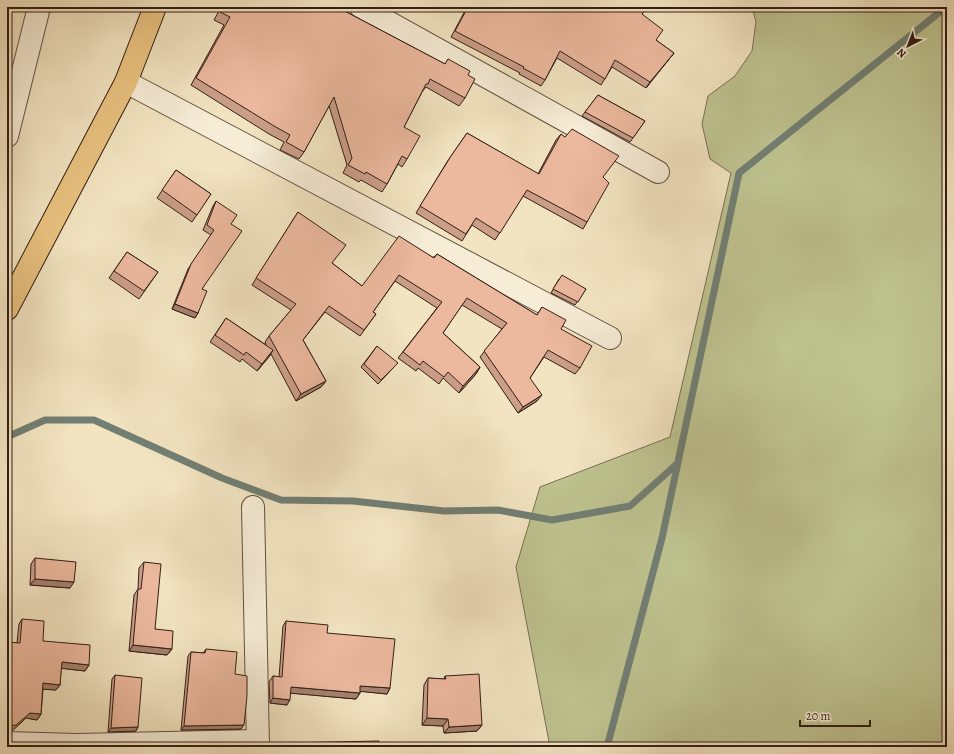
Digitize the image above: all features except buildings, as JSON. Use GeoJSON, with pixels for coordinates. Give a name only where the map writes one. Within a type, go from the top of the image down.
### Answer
{"type":"FeatureCollection","features":[{"type":"Feature","properties":{"kind":"main road"},"geometry":{"type":"LineString","coordinates":[[7,309],[126,82],[155,7]]}},
{"type":"Feature","properties":{"kind":"street"},"geometry":{"type":"LineString","coordinates":[[7,136],[39,7]]}},
{"type":"Feature","properties":{"kind":"street"},"geometry":{"type":"LineString","coordinates":[[361,7],[658,172]]}},
{"type":"Feature","properties":{"kind":"street"},"geometry":{"type":"LineString","coordinates":[[126,82],[610,338]]}},
{"type":"Feature","properties":{"kind":"street"},"geometry":{"type":"LineString","coordinates":[[7,743],[77,746],[258,744],[253,507]]}},
{"type":"Feature","properties":{"kind":"green space"},"geometry":{"type":"Polygon","coordinates":[[[752,7],[947,7],[947,747],[550,747],[516,567],[540,487],[670,437],[731,173],[710,159],[702,124],[708,96],[735,76],[752,51],[756,22],[752,7]]]}},
{"type":"Feature","properties":{"kind":"waterway"},"geometry":{"type":"LineString","coordinates":[[607,747],[662,538],[739,173],[946,7]]}},
{"type":"Feature","properties":{"kind":"waterway"},"geometry":{"type":"LineString","coordinates":[[7,437],[45,420],[94,420],[222,478],[281,500],[353,501],[444,511],[498,510],[552,520],[630,506],[678,463]]}}]}
